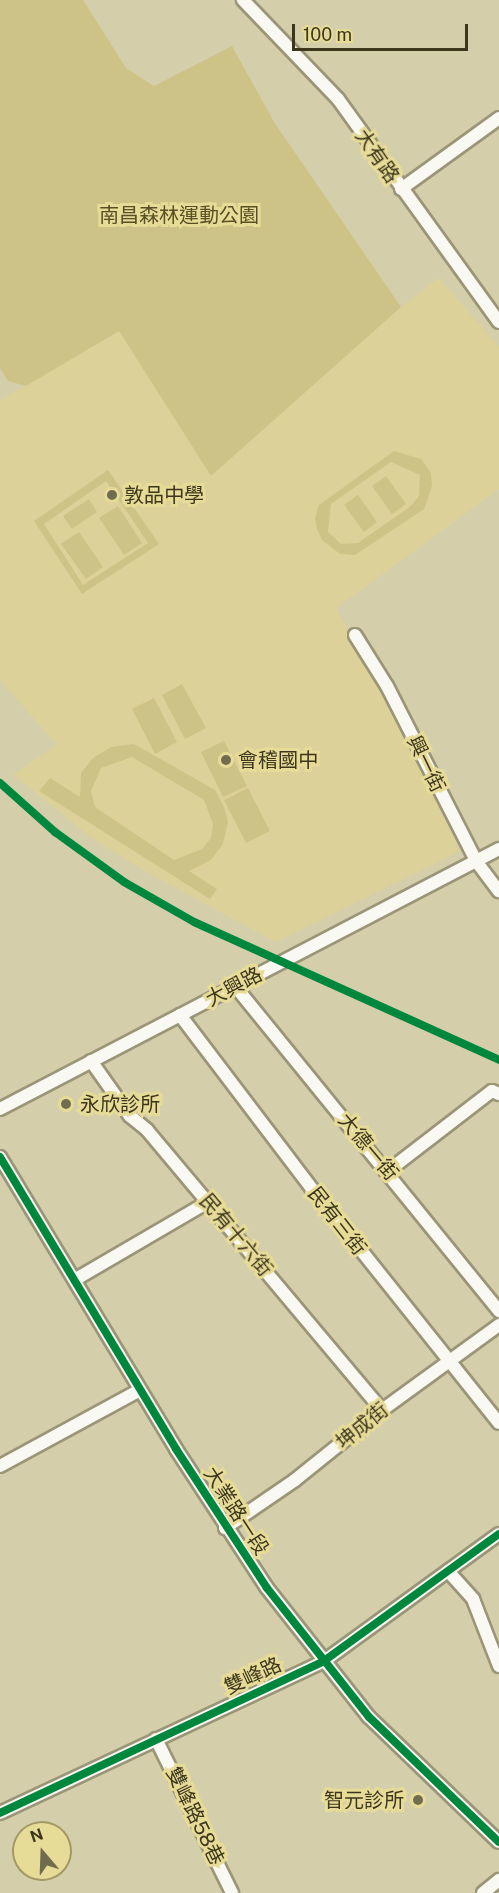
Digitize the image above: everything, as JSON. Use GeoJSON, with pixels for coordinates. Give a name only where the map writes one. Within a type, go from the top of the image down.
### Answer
{"type":"FeatureCollection","features":[{"type":"Feature","properties":{"kind":"street","name":"大有路"},"geometry":{"type":"LineString","coordinates":[[243,0],[338,99],[499,322]]}},
{"type":"Feature","properties":{"kind":"street"},"geometry":{"type":"LineString","coordinates":[[401,189],[499,118]]}},
{"type":"Feature","properties":{"kind":"street","name":"興一街"},"geometry":{"type":"LineString","coordinates":[[355,635],[387,686],[476,861],[499,891]]}},
{"type":"Feature","properties":{"kind":"street","name":"大興路"},"geometry":{"type":"LineString","coordinates":[[0,1109],[499,849]]}},
{"type":"Feature","properties":{"kind":"street","name":"大德一街"},"geometry":{"type":"LineString","coordinates":[[235,986],[499,1311]]}},
{"type":"Feature","properties":{"kind":"street","name":"民有三街"},"geometry":{"type":"LineString","coordinates":[[180,1015],[448,1361],[499,1423]]}},
{"type":"Feature","properties":{"kind":"street","name":"民有十六街"},"geometry":{"type":"LineString","coordinates":[[91,1061],[130,1116],[147,1130],[382,1410]]}},
{"type":"Feature","properties":{"kind":"street"},"geometry":{"type":"LineString","coordinates":[[388,1172],[492,1091],[499,1094]]}},
{"type":"Feature","properties":{"kind":"street","name":"大業路一段"},"geometry":{"type":"LineString","coordinates":[[0,1156],[225,1528],[324,1662],[417,1766],[499,1842]]}},
{"type":"Feature","properties":{"kind":"street"},"geometry":{"type":"LineString","coordinates":[[76,1279],[208,1202]]}},
{"type":"Feature","properties":{"kind":"street","name":"坤成街"},"geometry":{"type":"LineString","coordinates":[[225,1528],[295,1480],[382,1410],[499,1325]]}},
{"type":"Feature","properties":{"kind":"street"},"geometry":{"type":"LineString","coordinates":[[0,1466],[140,1390]]}},
{"type":"Feature","properties":{"kind":"street","name":"雙峰路"},"geometry":{"type":"LineString","coordinates":[[0,1813],[324,1662],[499,1534]]}},
{"type":"Feature","properties":{"kind":"street"},"geometry":{"type":"LineString","coordinates":[[448,1571],[473,1599],[499,1666]]}},
{"type":"Feature","properties":{"kind":"street","name":"雙峰路58巷"},"geometry":{"type":"LineString","coordinates":[[156,1739],[232,1893]]}},
{"type":"Feature","properties":{"kind":"street"},"geometry":{"type":"LineString","coordinates":[[483,1893],[499,1880]]}},
{"type":"Feature","properties":{"kind":"shaded area"},"geometry":{"type":"Polygon","coordinates":[[[439,278],[499,347],[499,489],[336,608],[402,728],[460,851],[276,942],[141,869],[89,836],[13,774],[57,745],[0,680],[0,400],[119,331],[212,475],[401,307],[439,278]]]}},
{"type":"Feature","properties":{"kind":"green space","name":"南昌森林運動公園"},"geometry":{"type":"Polygon","coordinates":[[[0,0],[83,0],[126,68],[154,86],[232,46],[274,122],[401,307],[211,476],[119,331],[26,386],[8,381],[0,368],[0,0]]]}},
{"type":"Feature","properties":{"kind":"green space"},"geometry":{"type":"Polygon","coordinates":[[[394,451],[421,459],[431,473],[432,486],[424,509],[355,555],[340,554],[322,540],[315,518],[319,505],[394,451]],[[391,462],[331,504],[328,532],[341,544],[358,543],[411,506],[419,496],[420,475],[391,462]]]}},
{"type":"Feature","properties":{"kind":"green space"},"geometry":{"type":"Polygon","coordinates":[[[108,470],[159,544],[82,594],[34,521],[108,470]],[[106,481],[44,524],[83,585],[148,543],[106,481]]]}},
{"type":"Feature","properties":{"kind":"green space"},"geometry":{"type":"Polygon","coordinates":[[[386,476],[406,504],[392,514],[372,486],[386,476]]]}},
{"type":"Feature","properties":{"kind":"green space"},"geometry":{"type":"Polygon","coordinates":[[[358,495],[377,522],[364,532],[344,505],[358,495]]]}},
{"type":"Feature","properties":{"kind":"green space"},"geometry":{"type":"Polygon","coordinates":[[[89,499],[97,512],[72,529],[63,516],[89,499]]]}},
{"type":"Feature","properties":{"kind":"green space"},"geometry":{"type":"Polygon","coordinates":[[[118,506],[142,543],[124,555],[99,518],[118,506]]]}},
{"type":"Feature","properties":{"kind":"green space"},"geometry":{"type":"Polygon","coordinates":[[[79,532],[103,567],[86,579],[61,544],[79,532]]]}},
{"type":"Feature","properties":{"kind":"green space"},"geometry":{"type":"Polygon","coordinates":[[[182,684],[206,728],[185,739],[162,695],[182,684]]]}},
{"type":"Feature","properties":{"kind":"green space"},"geometry":{"type":"Polygon","coordinates":[[[154,698],[177,742],[155,754],[132,709],[154,698]]]}},
{"type":"Feature","properties":{"kind":"green space"},"geometry":{"type":"Polygon","coordinates":[[[224,741],[247,786],[223,797],[201,752],[224,741]]]}},
{"type":"Feature","properties":{"kind":"green space"},"geometry":{"type":"Polygon","coordinates":[[[134,744],[215,790],[224,807],[228,822],[223,844],[211,860],[189,871],[217,889],[210,899],[39,791],[50,778],[80,797],[81,773],[93,758],[111,747],[134,744]],[[132,757],[101,768],[91,791],[95,807],[174,860],[202,849],[211,838],[213,824],[204,800],[132,757]]]}},
{"type":"Feature","properties":{"kind":"green space"},"geometry":{"type":"Polygon","coordinates":[[[248,788],[270,831],[246,843],[224,800],[248,788]]]}},
{"type":"Feature","properties":{"kind":"cycle path"},"geometry":{"type":"LineString","coordinates":[[0,783],[55,832],[124,882],[194,922],[499,1060]]}},
{"type":"Feature","properties":{"kind":"cycle path"},"geometry":{"type":"LineString","coordinates":[[0,1157],[176,1449],[267,1588],[369,1717],[499,1842]]}},
{"type":"Feature","properties":{"kind":"cycle path"},"geometry":{"type":"LineString","coordinates":[[0,1813],[324,1661],[499,1534]]}},
{"type":"Feature","properties":{"kind":"place","name":"敦品中學"},"geometry":{"type":"Point","coordinates":[112,495]}},
{"type":"Feature","properties":{"kind":"place","name":"會稽國中"},"geometry":{"type":"Point","coordinates":[226,760]}},
{"type":"Feature","properties":{"kind":"place","name":"永欣診所"},"geometry":{"type":"Point","coordinates":[66,1104]}},
{"type":"Feature","properties":{"kind":"place","name":"智元診所"},"geometry":{"type":"Point","coordinates":[418,1800]}}]}
